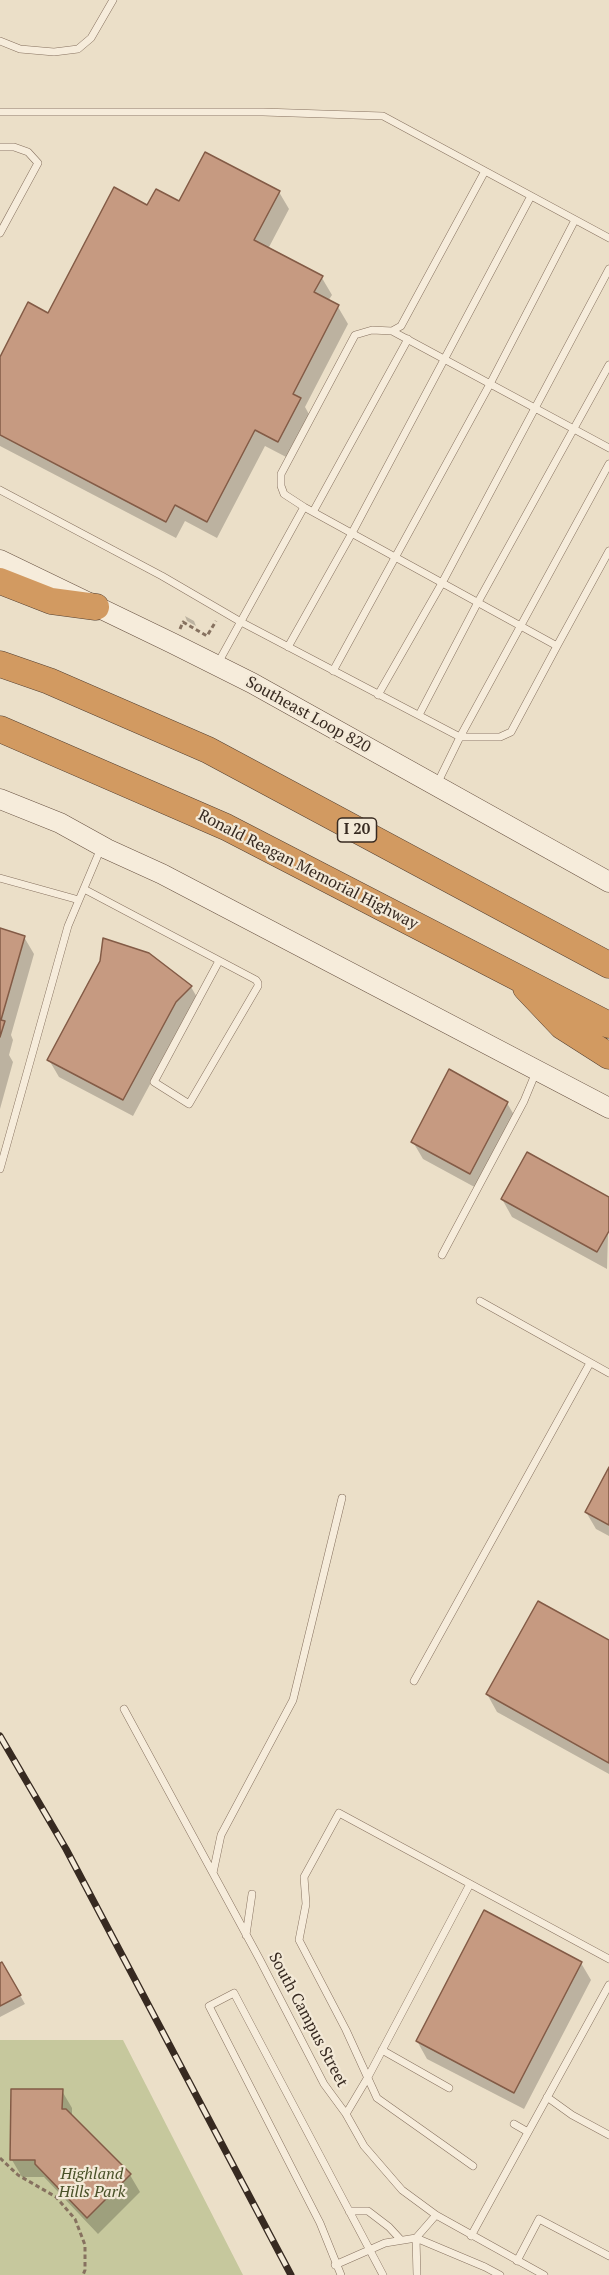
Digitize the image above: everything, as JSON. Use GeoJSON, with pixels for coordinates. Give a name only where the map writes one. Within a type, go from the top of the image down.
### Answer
{"type":"FeatureCollection","features":[{"type":"Feature","properties":{"kind":"highway"},"geometry":{"type":"LineString","coordinates":[[0,581],[51,601],[96,607]]}},
{"type":"Feature","properties":{"kind":"highway","name":"I 20"},"geometry":{"type":"LineString","coordinates":[[0,664],[49,681],[208,750],[609,965]]}},
{"type":"Feature","properties":{"kind":"highway","name":"Ronald Reagan Memorial Highway"},"geometry":{"type":"LineString","coordinates":[[0,729],[226,827],[609,1025]]}},
{"type":"Feature","properties":{"kind":"highway"},"geometry":{"type":"LineString","coordinates":[[514,974],[561,1026],[609,1056]]}},
{"type":"Feature","properties":{"kind":"main road","name":"Southeast Loop 820"},"geometry":{"type":"LineString","coordinates":[[0,560],[217,666],[609,882]]}},
{"type":"Feature","properties":{"kind":"main road"},"geometry":{"type":"LineString","coordinates":[[0,799],[60,823],[162,874],[609,1108]]}},
{"type":"Feature","properties":{"kind":"lane"},"geometry":{"type":"LineString","coordinates":[[0,41],[20,49],[54,52],[78,49],[91,38],[113,0]]}},
{"type":"Feature","properties":{"kind":"lane"},"geometry":{"type":"LineString","coordinates":[[0,112],[373,114],[391,120],[609,238]]}},
{"type":"Feature","properties":{"kind":"lane"},"geometry":{"type":"LineString","coordinates":[[0,147],[14,147],[28,152],[38,163],[0,232]]}},
{"type":"Feature","properties":{"kind":"lane"},"geometry":{"type":"LineString","coordinates":[[392,331],[401,327],[485,171]]}},
{"type":"Feature","properties":{"kind":"lane"},"geometry":{"type":"LineString","coordinates":[[288,647],[352,533],[531,196]]}},
{"type":"Feature","properties":{"kind":"lane"},"geometry":{"type":"LineString","coordinates":[[333,671],[490,384],[575,220]]}},
{"type":"Feature","properties":{"kind":"lane"},"geometry":{"type":"LineString","coordinates":[[378,694],[442,583],[609,269]]}},
{"type":"Feature","properties":{"kind":"lane"},"geometry":{"type":"LineString","coordinates":[[557,646],[304,507],[284,494],[281,474],[356,335],[372,330],[392,331],[609,448]]}},
{"type":"Feature","properties":{"kind":"lane"},"geometry":{"type":"LineString","coordinates":[[313,512],[408,339]]}},
{"type":"Feature","properties":{"kind":"lane"},"geometry":{"type":"LineString","coordinates":[[419,715],[478,602],[609,365]]}},
{"type":"Feature","properties":{"kind":"lane"},"geometry":{"type":"LineString","coordinates":[[435,786],[519,625],[609,464]]}},
{"type":"Feature","properties":{"kind":"lane"},"geometry":{"type":"LineString","coordinates":[[0,490],[162,576],[240,622],[460,737],[500,737],[511,732],[609,550]]}},
{"type":"Feature","properties":{"kind":"lane"},"geometry":{"type":"LineString","coordinates":[[217,666],[304,507]]}},
{"type":"Feature","properties":{"kind":"lane"},"geometry":{"type":"LineString","coordinates":[[0,1170],[68,926],[102,846]]}},
{"type":"Feature","properties":{"kind":"lane"},"geometry":{"type":"LineString","coordinates":[[0,878],[79,900]]}},
{"type":"Feature","properties":{"kind":"lane"},"geometry":{"type":"LineString","coordinates":[[84,889],[219,960],[256,980],[258,986],[189,1104],[153,1082],[219,960]]}},
{"type":"Feature","properties":{"kind":"lane"},"geometry":{"type":"LineString","coordinates":[[442,1255],[524,1101],[537,1070]]}},
{"type":"Feature","properties":{"kind":"lane"},"geometry":{"type":"LineString","coordinates":[[480,1301],[609,1373]]}},
{"type":"Feature","properties":{"kind":"lane"},"geometry":{"type":"LineString","coordinates":[[414,1681],[590,1363]]}},
{"type":"Feature","properties":{"kind":"lane"},"geometry":{"type":"LineString","coordinates":[[213,1873],[221,1835],[293,1700],[342,1498]]}},
{"type":"Feature","properties":{"kind":"lane","name":"South Campus Street"},"geometry":{"type":"LineString","coordinates":[[124,1709],[324,2084],[346,2114],[364,2146],[402,2190],[435,2215],[544,2275]]}},
{"type":"Feature","properties":{"kind":"lane"},"geometry":{"type":"LineString","coordinates":[[473,2166],[377,2098],[299,1940],[306,1905],[304,1877],[339,1813],[609,1959]]}},
{"type":"Feature","properties":{"kind":"lane"},"geometry":{"type":"LineString","coordinates":[[346,2114],[368,2077],[470,1884]]}},
{"type":"Feature","properties":{"kind":"lane"},"geometry":{"type":"LineString","coordinates":[[246,1935],[252,1894]]}},
{"type":"Feature","properties":{"kind":"lane"},"geometry":{"type":"LineString","coordinates":[[471,2236],[609,1984]]}},
{"type":"Feature","properties":{"kind":"lane"},"geometry":{"type":"LineString","coordinates":[[341,2275],[335,2265],[320,2223],[208,2006],[234,1993],[383,2275]]}},
{"type":"Feature","properties":{"kind":"lane"},"geometry":{"type":"LineString","coordinates":[[382,2050],[449,2088]]}},
{"type":"Feature","properties":{"kind":"lane"},"geometry":{"type":"LineString","coordinates":[[547,2097],[572,2115],[609,2134]]}},
{"type":"Feature","properties":{"kind":"lane"},"geometry":{"type":"LineString","coordinates":[[514,2124],[528,2132]]}},
{"type":"Feature","properties":{"kind":"lane"},"geometry":{"type":"LineString","coordinates":[[349,2211],[368,2211],[400,2239]]}},
{"type":"Feature","properties":{"kind":"lane"},"geometry":{"type":"LineString","coordinates":[[417,2275],[416,2238],[435,2215]]}},
{"type":"Feature","properties":{"kind":"lane"},"geometry":{"type":"LineString","coordinates":[[517,2261],[539,2219],[609,2256]]}},
{"type":"Feature","properties":{"kind":"lane"},"geometry":{"type":"LineString","coordinates":[[335,2265],[370,2249],[400,2239],[416,2238],[500,2275]]}},
{"type":"Feature","properties":{"kind":"path"},"geometry":{"type":"LineString","coordinates":[[172,643],[183,622],[207,636],[222,611]]}},
{"type":"Feature","properties":{"kind":"path"},"geometry":{"type":"LineString","coordinates":[[0,2158],[18,2175],[56,2197],[75,2219],[85,2245],[83,2275]]}},
{"type":"Feature","properties":{"kind":"green space","name":"Highland Hills Park"},"geometry":{"type":"Polygon","coordinates":[[[0,2040],[123,2040],[243,2275],[0,2275],[0,2040]]]}},
{"type":"Feature","properties":{"kind":"building"},"geometry":{"type":"Polygon","coordinates":[[[205,152],[280,191],[254,240],[323,276],[314,292],[339,305],[293,394],[301,398],[278,442],[255,430],[207,522],[175,505],[166,522],[0,435],[0,357],[28,302],[48,313],[114,187],[147,205],[156,189],[179,201],[205,152]]]}},
{"type":"Feature","properties":{"kind":"building"},"geometry":{"type":"Polygon","coordinates":[[[0,928],[25,936],[1,1020],[5,1021],[0,1037],[0,928]]]}},
{"type":"Feature","properties":{"kind":"building"},"geometry":{"type":"Polygon","coordinates":[[[103,938],[149,953],[192,986],[176,1002],[123,1100],[47,1060],[100,961],[103,938]]]}},
{"type":"Feature","properties":{"kind":"building"},"geometry":{"type":"Polygon","coordinates":[[[449,1069],[508,1102],[470,1174],[411,1142],[449,1069]]]}},
{"type":"Feature","properties":{"kind":"building"},"geometry":{"type":"Polygon","coordinates":[[[527,1152],[609,1197],[609,1231],[597,1252],[501,1199],[527,1152]]]}},
{"type":"Feature","properties":{"kind":"building"},"geometry":{"type":"Polygon","coordinates":[[[609,1467],[609,1525],[585,1512],[609,1467]]]}},
{"type":"Feature","properties":{"kind":"building"},"geometry":{"type":"Polygon","coordinates":[[[538,1601],[609,1640],[609,1763],[486,1694],[538,1601]]]}},
{"type":"Feature","properties":{"kind":"building"},"geometry":{"type":"Polygon","coordinates":[[[484,1910],[582,1962],[514,2093],[416,2041],[484,1910]]]}},
{"type":"Feature","properties":{"kind":"building"},"geometry":{"type":"Polygon","coordinates":[[[2,1962],[21,1995],[0,2006],[0,1963],[2,1962]]]}},
{"type":"Feature","properties":{"kind":"building"},"geometry":{"type":"Polygon","coordinates":[[[11,2089],[63,2089],[62,2109],[66,2109],[131,2174],[87,2218],[35,2164],[35,2160],[10,2160],[11,2089]]]}},
{"type":"Feature","properties":{"kind":"railway"},"geometry":{"type":"LineString","coordinates":[[0,1736],[66,1849],[291,2275]]}}]}
